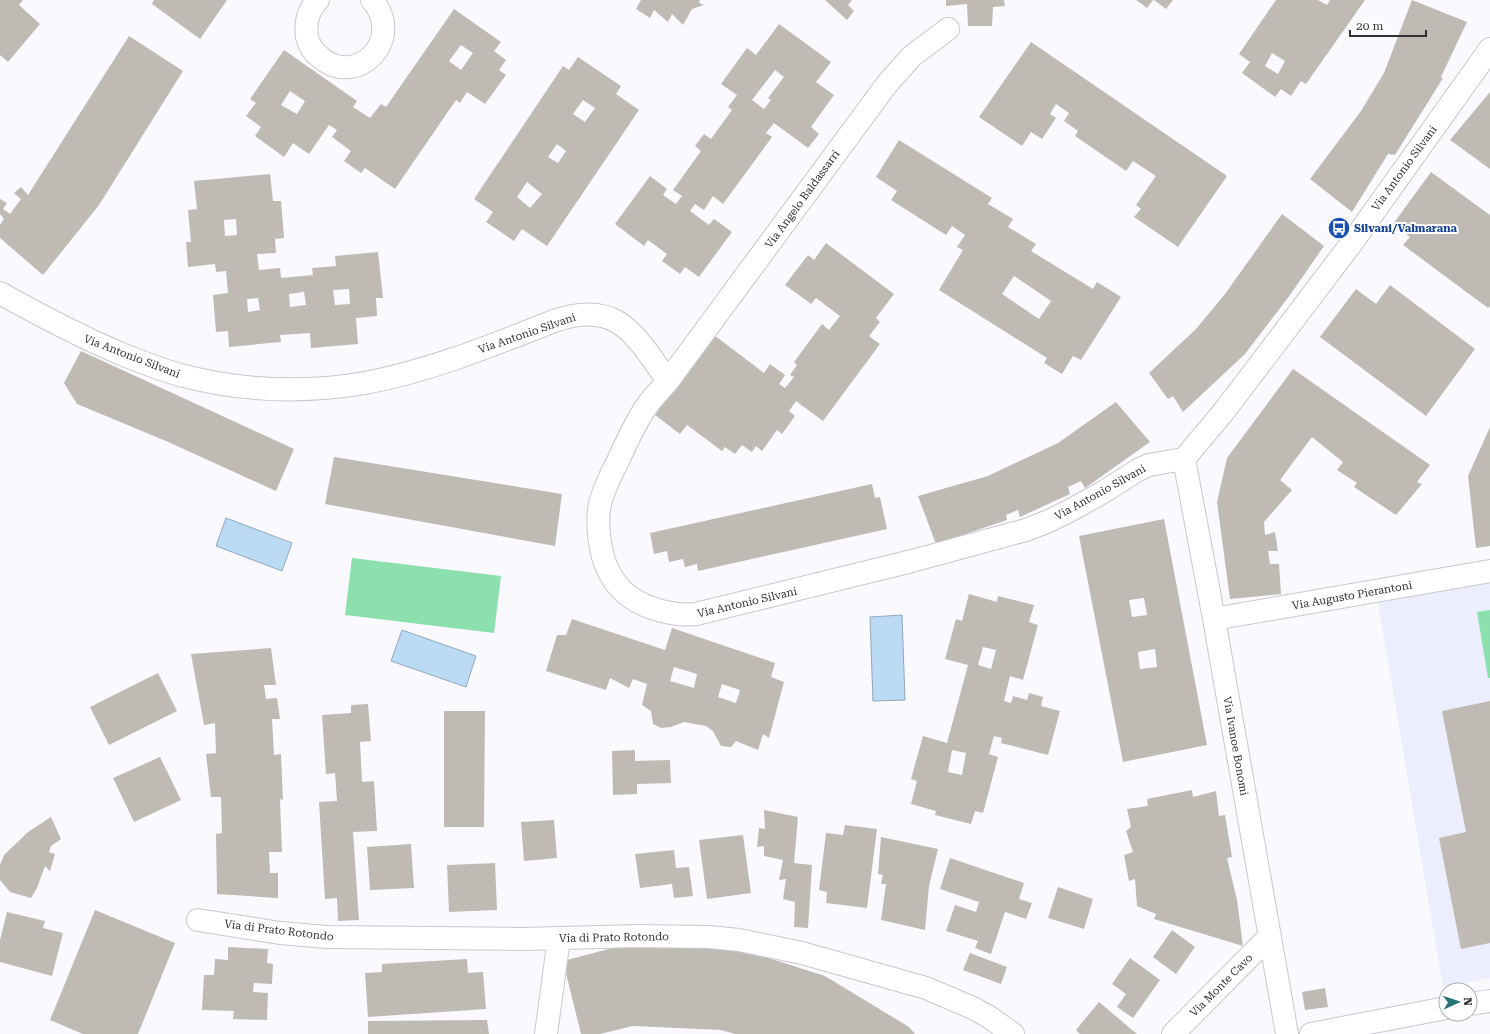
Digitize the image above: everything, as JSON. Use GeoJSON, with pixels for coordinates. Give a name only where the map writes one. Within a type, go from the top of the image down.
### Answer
{"type":"FeatureCollection","features":[{"type":"Feature","properties":{"kind":"street"},"geometry":{"type":"LineString","coordinates":[[318,0],[313,5],[307,16],[306,29],[308,42],[315,53],[325,62],[337,67],[350,67],[362,63],[373,55],[381,45],[384,32],[379,2]]}},
{"type":"Feature","properties":{"kind":"street","name":"Via Angelo Baldassarri"},"geometry":{"type":"LineString","coordinates":[[668,381],[887,84],[912,56],[948,29]]}},
{"type":"Feature","properties":{"kind":"street","name":"Via Antonio Silvani"},"geometry":{"type":"LineString","coordinates":[[0,293],[58,326],[150,365],[178,374],[219,384],[299,390],[331,388],[365,383],[431,367],[554,321],[575,315],[584,314],[609,317],[616,320],[625,326],[641,342],[668,381],[646,406],[626,443],[605,488],[599,508],[598,526],[598,537],[605,562],[609,572],[624,593],[640,603],[669,613],[688,615],[709,612],[912,561],[1026,530],[1073,509],[1149,465],[1184,459],[1225,410],[1351,244],[1490,49]]}},
{"type":"Feature","properties":{"kind":"street","name":"Via Ivanoe Bonomi"},"geometry":{"type":"LineString","coordinates":[[1184,459],[1214,619],[1287,1034]]}},
{"type":"Feature","properties":{"kind":"street","name":"Via Augusto Pierantoni"},"geometry":{"type":"LineString","coordinates":[[1214,619],[1490,571]]}},
{"type":"Feature","properties":{"kind":"street","name":"Via di Prato Rotondo"},"geometry":{"type":"LineString","coordinates":[[198,920],[286,933],[327,937],[445,939],[637,936],[709,937],[739,940],[802,953],[932,990],[973,1008],[1013,1034]]}},
{"type":"Feature","properties":{"kind":"street","name":"Via Monte Cavo"},"geometry":{"type":"LineString","coordinates":[[1173,1034],[1269,936]]}},
{"type":"Feature","properties":{"kind":"street"},"geometry":{"type":"LineString","coordinates":[[546,1034],[559,938]]}},
{"type":"Feature","properties":{"kind":"street"},"geometry":{"type":"LineString","coordinates":[[1478,1003],[1490,1001]]}},
{"type":"Feature","properties":{"kind":"street"},"geometry":{"type":"LineString","coordinates":[[1311,1034],[1438,1010]]}},
{"type":"Feature","properties":{"kind":"shaded area"},"geometry":{"type":"Polygon","coordinates":[[[1490,582],[1490,978],[1469,982],[1442,982],[1378,603],[1490,582]]]}},
{"type":"Feature","properties":{"kind":"green space"},"geometry":{"type":"Polygon","coordinates":[[[352,558],[501,576],[494,633],[345,615],[352,558]]]}},
{"type":"Feature","properties":{"kind":"green space"},"geometry":{"type":"Polygon","coordinates":[[[1490,610],[1490,678],[1488,678],[1477,612],[1490,610]]]}},
{"type":"Feature","properties":{"kind":"water"},"geometry":{"type":"Polygon","coordinates":[[[226,518],[292,543],[282,571],[216,546],[226,518]]]}},
{"type":"Feature","properties":{"kind":"water"},"geometry":{"type":"Polygon","coordinates":[[[902,615],[905,700],[873,701],[870,617],[902,615]]]}},
{"type":"Feature","properties":{"kind":"water"},"geometry":{"type":"Polygon","coordinates":[[[402,630],[476,656],[466,687],[391,661],[402,630]]]}},
{"type":"Feature","properties":{"kind":"building"},"geometry":{"type":"Polygon","coordinates":[[[0,0],[23,0],[19,5],[40,24],[8,62],[0,55],[0,0]]]}},
{"type":"Feature","properties":{"kind":"building"},"geometry":{"type":"Polygon","coordinates":[[[154,0],[227,0],[200,39],[152,4],[154,0]]]}},
{"type":"Feature","properties":{"kind":"building"},"geometry":{"type":"Polygon","coordinates":[[[641,0],[700,0],[699,3],[704,5],[692,9],[683,25],[672,14],[668,22],[654,10],[650,18],[636,9],[641,0]]]}},
{"type":"Feature","properties":{"kind":"building"},"geometry":{"type":"Polygon","coordinates":[[[825,0],[852,0],[848,5],[854,11],[847,20],[825,0]]]}},
{"type":"Feature","properties":{"kind":"building"},"geometry":{"type":"Polygon","coordinates":[[[946,0],[1004,0],[1005,6],[993,7],[992,26],[968,26],[967,4],[946,6],[946,0]]]}},
{"type":"Feature","properties":{"kind":"building"},"geometry":{"type":"Polygon","coordinates":[[[1136,0],[1153,0],[1147,8],[1136,0]]]}},
{"type":"Feature","properties":{"kind":"building"},"geometry":{"type":"Polygon","coordinates":[[[1154,0],[1173,0],[1166,9],[1154,0]]]}},
{"type":"Feature","properties":{"kind":"building"},"geometry":{"type":"Polygon","coordinates":[[[1276,0],[1318,0],[1327,5],[1330,0],[1365,0],[1306,84],[1301,81],[1291,96],[1281,89],[1275,97],[1242,73],[1250,62],[1239,54],[1276,0]],[[1272,53],[1265,66],[1278,74],[1285,61],[1272,53]]]}},
{"type":"Feature","properties":{"kind":"building"},"geometry":{"type":"Polygon","coordinates":[[[1412,0],[1467,22],[1441,77],[1443,78],[1395,155],[1388,154],[1352,212],[1310,179],[1361,111],[1384,73],[1412,0]]]}},
{"type":"Feature","properties":{"kind":"building"},"geometry":{"type":"Polygon","coordinates":[[[454,9],[501,42],[494,51],[506,60],[499,70],[506,75],[485,104],[467,92],[460,103],[456,100],[395,189],[365,168],[361,173],[344,161],[351,151],[332,137],[337,130],[329,125],[309,154],[293,143],[284,157],[255,136],[261,127],[246,116],[256,103],[250,99],[284,50],[357,101],[353,107],[370,118],[381,104],[386,107],[454,9]],[[461,45],[449,61],[461,70],[473,53],[461,45]],[[290,91],[281,105],[297,114],[305,101],[290,91]]]}},
{"type":"Feature","properties":{"kind":"building"},"geometry":{"type":"Polygon","coordinates":[[[779,24],[831,62],[816,82],[834,95],[811,127],[819,134],[808,148],[774,123],[766,133],[772,137],[723,204],[713,196],[704,210],[695,204],[690,211],[709,225],[714,219],[732,232],[699,277],[685,267],[680,274],[662,261],[667,254],[648,240],[644,246],[615,224],[650,176],[667,189],[663,195],[676,204],[682,196],[673,190],[701,151],[695,146],[704,134],[711,139],[732,110],[728,107],[737,95],[721,84],[747,48],[756,55],[779,24]],[[775,70],[752,100],[764,109],[771,100],[768,98],[784,77],[775,70]]]}},
{"type":"Feature","properties":{"kind":"building"},"geometry":{"type":"Polygon","coordinates":[[[129,36],[183,71],[99,205],[43,275],[0,238],[0,225],[4,219],[0,214],[0,199],[7,203],[3,209],[10,214],[21,199],[14,193],[21,187],[28,195],[129,36]]]}},
{"type":"Feature","properties":{"kind":"building"},"geometry":{"type":"Polygon","coordinates":[[[1031,42],[1227,176],[1178,247],[1134,217],[1141,209],[1136,205],[1156,176],[1133,161],[1126,171],[1075,136],[1078,131],[1064,121],[1069,113],[1056,104],[1050,114],[1056,118],[1042,139],[1031,132],[1022,146],[979,117],[1031,42]]]}},
{"type":"Feature","properties":{"kind":"building"},"geometry":{"type":"Polygon","coordinates":[[[578,57],[621,86],[616,94],[639,110],[547,246],[522,229],[514,241],[486,222],[493,212],[474,199],[563,66],[569,70],[578,57]],[[583,100],[573,114],[585,122],[595,108],[583,100]],[[557,144],[548,157],[558,163],[566,151],[557,144]],[[527,182],[517,197],[530,208],[542,194],[527,182]]]}},
{"type":"Feature","properties":{"kind":"building"},"geometry":{"type":"Polygon","coordinates":[[[1490,92],[1490,169],[1450,140],[1490,92]]]}},
{"type":"Feature","properties":{"kind":"building"},"geometry":{"type":"Polygon","coordinates":[[[899,140],[992,198],[988,204],[1013,219],[1008,227],[1036,244],[1031,251],[1093,289],[1097,282],[1121,297],[1081,360],[1073,356],[1062,374],[1044,363],[1047,358],[939,290],[963,250],[957,247],[965,235],[952,226],[946,235],[891,200],[897,191],[876,177],[899,140]],[[1014,276],[1002,294],[1039,319],[1051,301],[1014,276]]]}},
{"type":"Feature","properties":{"kind":"building"},"geometry":{"type":"Polygon","coordinates":[[[1431,172],[1490,215],[1490,306],[1488,308],[1403,245],[1410,237],[1393,224],[1431,172]]]}},
{"type":"Feature","properties":{"kind":"building"},"geometry":{"type":"Polygon","coordinates":[[[270,174],[273,201],[281,201],[284,238],[275,239],[276,253],[257,254],[259,270],[280,268],[281,278],[313,275],[312,268],[336,266],[335,256],[378,252],[383,298],[376,298],[377,316],[356,318],[358,344],[311,348],[310,333],[280,335],[281,342],[229,347],[228,331],[216,332],[213,295],[228,293],[226,271],[216,272],[215,264],[188,267],[186,242],[191,242],[188,210],[197,209],[194,181],[270,174]],[[236,219],[224,220],[225,236],[237,235],[236,219]],[[349,289],[333,290],[335,305],[350,304],[349,289]],[[304,292],[289,294],[290,307],[306,305],[304,292]],[[258,298],[247,299],[248,312],[260,310],[258,298]]]}},
{"type":"Feature","properties":{"kind":"building"},"geometry":{"type":"Polygon","coordinates":[[[1282,214],[1324,246],[1290,295],[1245,354],[1183,412],[1173,396],[1168,399],[1149,373],[1196,329],[1225,294],[1282,214]]]}},
{"type":"Feature","properties":{"kind":"building"},"geometry":{"type":"Polygon","coordinates":[[[826,243],[894,294],[876,318],[880,322],[869,336],[880,344],[823,421],[796,401],[789,411],[795,416],[782,434],[777,430],[762,451],[756,446],[752,452],[742,445],[735,454],[725,447],[722,451],[687,425],[680,434],[655,415],[714,335],[764,373],[770,364],[785,375],[779,384],[785,388],[794,377],[790,375],[797,365],[794,362],[822,324],[829,330],[840,316],[816,298],[811,304],[785,285],[808,255],[814,260],[826,243]]]}},
{"type":"Feature","properties":{"kind":"building"},"geometry":{"type":"Polygon","coordinates":[[[1390,285],[1475,349],[1426,416],[1320,337],[1356,289],[1376,304],[1390,285]]]}},
{"type":"Feature","properties":{"kind":"building"},"geometry":{"type":"Polygon","coordinates":[[[81,351],[294,449],[276,491],[166,441],[77,404],[64,383],[81,351]]]}},
{"type":"Feature","properties":{"kind":"building"},"geometry":{"type":"Polygon","coordinates":[[[1293,369],[1430,465],[1417,482],[1422,484],[1396,515],[1354,487],[1357,483],[1337,470],[1343,462],[1312,437],[1280,480],[1292,490],[1264,522],[1265,535],[1275,532],[1278,551],[1268,551],[1270,564],[1279,564],[1281,594],[1230,599],[1217,502],[1227,458],[1293,369]]]}},
{"type":"Feature","properties":{"kind":"building"},"geometry":{"type":"Polygon","coordinates":[[[1116,402],[1150,442],[1085,488],[1081,481],[1068,487],[1070,494],[1020,517],[1018,510],[1006,515],[1007,520],[936,544],[918,496],[988,476],[1058,443],[1116,402]]]}},
{"type":"Feature","properties":{"kind":"building"},"geometry":{"type":"Polygon","coordinates":[[[1490,427],[1490,546],[1476,548],[1468,476],[1490,427]]]}},
{"type":"Feature","properties":{"kind":"building"},"geometry":{"type":"Polygon","coordinates":[[[334,457],[562,494],[555,546],[325,504],[334,457]]]}},
{"type":"Feature","properties":{"kind":"building"},"geometry":{"type":"Polygon","coordinates":[[[872,484],[875,498],[880,497],[887,529],[698,571],[697,564],[685,567],[683,559],[669,562],[667,551],[654,554],[650,533],[872,484]]]}},
{"type":"Feature","properties":{"kind":"building"},"geometry":{"type":"Polygon","coordinates":[[[1164,519],[1207,745],[1123,762],[1079,536],[1164,519]],[[1144,598],[1129,600],[1132,617],[1147,615],[1144,598]],[[1155,649],[1138,652],[1140,669],[1157,667],[1155,649]]]}},
{"type":"Feature","properties":{"kind":"building"},"geometry":{"type":"Polygon","coordinates":[[[969,594],[997,602],[998,596],[1034,605],[1029,622],[1038,625],[1023,680],[1010,676],[1004,701],[1011,703],[1013,696],[1027,700],[1029,693],[1043,697],[1041,706],[1060,711],[1048,755],[1001,743],[1002,738],[994,736],[989,754],[998,757],[983,813],[975,811],[971,824],[935,815],[936,811],[911,804],[917,781],[911,779],[923,736],[947,743],[968,665],[945,659],[956,619],[962,621],[969,594]],[[983,647],[978,665],[991,669],[996,650],[983,647]],[[952,750],[948,772],[962,775],[966,753],[952,750]]]}},
{"type":"Feature","properties":{"kind":"building"},"geometry":{"type":"Polygon","coordinates":[[[572,619],[665,650],[672,628],[775,663],[771,677],[784,682],[769,738],[763,734],[758,750],[736,741],[731,747],[721,746],[713,731],[706,726],[684,722],[671,727],[661,728],[653,724],[651,711],[642,705],[647,684],[633,679],[629,688],[610,678],[606,690],[546,671],[557,635],[566,635],[572,619]],[[674,667],[670,681],[694,688],[697,674],[674,667]],[[722,684],[718,697],[736,703],[740,690],[722,684]]]}},
{"type":"Feature","properties":{"kind":"building"},"geometry":{"type":"Polygon","coordinates":[[[271,648],[276,685],[264,685],[266,699],[277,698],[280,719],[272,719],[274,755],[281,754],[283,800],[280,799],[282,852],[269,852],[270,873],[278,873],[278,898],[217,894],[216,834],[222,833],[221,797],[211,797],[206,754],[216,753],[215,723],[204,725],[191,654],[271,648]]]}},
{"type":"Feature","properties":{"kind":"building"},"geometry":{"type":"Polygon","coordinates":[[[158,673],[177,711],[109,745],[90,707],[158,673]]]}},
{"type":"Feature","properties":{"kind":"building"},"geometry":{"type":"Polygon","coordinates":[[[1490,701],[1490,943],[1461,949],[1439,838],[1466,832],[1442,711],[1490,701]]]}},
{"type":"Feature","properties":{"kind":"building"},"geometry":{"type":"Polygon","coordinates":[[[368,704],[371,741],[360,742],[362,782],[374,781],[377,831],[353,832],[359,920],[338,921],[337,898],[325,899],[319,802],[337,801],[335,773],[326,774],[322,715],[351,713],[351,705],[368,704]]]}},
{"type":"Feature","properties":{"kind":"building"},"geometry":{"type":"Polygon","coordinates":[[[444,711],[485,711],[484,827],[444,827],[444,711]]]}},
{"type":"Feature","properties":{"kind":"building"},"geometry":{"type":"Polygon","coordinates":[[[635,750],[635,761],[670,760],[671,783],[637,784],[637,794],[613,795],[612,751],[635,750]]]}},
{"type":"Feature","properties":{"kind":"building"},"geometry":{"type":"Polygon","coordinates":[[[160,757],[181,800],[134,822],[113,778],[160,757]]]}},
{"type":"Feature","properties":{"kind":"building"},"geometry":{"type":"Polygon","coordinates":[[[1192,790],[1193,797],[1216,791],[1219,816],[1225,815],[1232,857],[1227,858],[1237,900],[1243,946],[1154,919],[1156,914],[1137,906],[1135,879],[1129,881],[1124,855],[1133,852],[1126,831],[1131,827],[1127,809],[1148,806],[1147,799],[1192,790]]]}},
{"type":"Feature","properties":{"kind":"building"},"geometry":{"type":"Polygon","coordinates":[[[764,810],[798,817],[794,863],[812,865],[808,928],[794,927],[795,902],[783,899],[786,879],[779,880],[783,860],[764,856],[764,846],[757,847],[759,828],[765,829],[764,810]]]}},
{"type":"Feature","properties":{"kind":"building"},"geometry":{"type":"Polygon","coordinates":[[[51,817],[61,839],[51,846],[49,852],[55,854],[50,871],[45,866],[37,888],[31,898],[10,892],[0,880],[0,865],[4,855],[28,832],[51,817]]]}},
{"type":"Feature","properties":{"kind":"building"},"geometry":{"type":"Polygon","coordinates":[[[554,820],[557,858],[524,861],[521,822],[554,820]]]}},
{"type":"Feature","properties":{"kind":"building"},"geometry":{"type":"Polygon","coordinates":[[[845,825],[877,829],[867,908],[826,903],[827,892],[819,890],[826,833],[843,835],[845,825]]]}},
{"type":"Feature","properties":{"kind":"building"},"geometry":{"type":"Polygon","coordinates":[[[743,835],[751,893],[707,899],[699,840],[743,835]]]}},
{"type":"Feature","properties":{"kind":"building"},"geometry":{"type":"Polygon","coordinates":[[[881,837],[938,849],[929,886],[925,930],[881,920],[886,884],[881,884],[883,875],[878,874],[881,837]]]}},
{"type":"Feature","properties":{"kind":"building"},"geometry":{"type":"Polygon","coordinates":[[[411,844],[414,888],[370,890],[367,847],[411,844]]]}},
{"type":"Feature","properties":{"kind":"building"},"geometry":{"type":"Polygon","coordinates":[[[674,850],[676,868],[689,867],[693,896],[674,898],[672,884],[640,888],[635,854],[674,850]]]}},
{"type":"Feature","properties":{"kind":"building"},"geometry":{"type":"Polygon","coordinates":[[[950,858],[1024,883],[1019,899],[1032,903],[1026,919],[1005,912],[991,954],[975,948],[978,941],[946,931],[955,905],[976,912],[979,902],[940,889],[950,858]]]}},
{"type":"Feature","properties":{"kind":"building"},"geometry":{"type":"Polygon","coordinates":[[[495,863],[497,910],[449,912],[447,865],[495,863]]]}},
{"type":"Feature","properties":{"kind":"building"},"geometry":{"type":"Polygon","coordinates":[[[1058,887],[1093,899],[1084,929],[1048,918],[1058,887]]]}},
{"type":"Feature","properties":{"kind":"building"},"geometry":{"type":"Polygon","coordinates":[[[95,910],[175,943],[138,1034],[83,1034],[50,1020],[95,910]]]}},
{"type":"Feature","properties":{"kind":"building"},"geometry":{"type":"Polygon","coordinates":[[[7,912],[45,921],[43,928],[63,933],[52,976],[0,962],[0,940],[7,912]]]}},
{"type":"Feature","properties":{"kind":"building"},"geometry":{"type":"Polygon","coordinates":[[[1172,930],[1195,947],[1176,974],[1153,957],[1172,930]]]}},
{"type":"Feature","properties":{"kind":"building"},"geometry":{"type":"Polygon","coordinates":[[[624,945],[730,947],[778,961],[825,976],[909,1027],[915,1034],[735,1034],[721,1030],[633,1026],[600,1034],[581,1034],[563,961],[624,945]]]}},
{"type":"Feature","properties":{"kind":"building"},"geometry":{"type":"Polygon","coordinates":[[[228,947],[268,949],[267,963],[273,964],[272,984],[254,983],[253,992],[268,993],[267,1020],[233,1019],[234,1011],[202,1010],[204,975],[214,975],[215,959],[228,960],[228,947]]]}},
{"type":"Feature","properties":{"kind":"building"},"geometry":{"type":"Polygon","coordinates":[[[970,953],[1007,967],[1001,984],[963,970],[970,953]]]}},
{"type":"Feature","properties":{"kind":"building"},"geometry":{"type":"Polygon","coordinates":[[[1130,958],[1160,980],[1133,1018],[1117,1007],[1126,994],[1112,984],[1130,958]]]}},
{"type":"Feature","properties":{"kind":"building"},"geometry":{"type":"Polygon","coordinates":[[[467,959],[468,973],[483,972],[486,1009],[368,1017],[365,973],[382,972],[382,964],[467,959]]]}},
{"type":"Feature","properties":{"kind":"building"},"geometry":{"type":"Polygon","coordinates":[[[1325,988],[1328,1007],[1305,1010],[1302,992],[1325,988]]]}},
{"type":"Feature","properties":{"kind":"building"},"geometry":{"type":"Polygon","coordinates":[[[1099,1002],[1137,1034],[1080,1034],[1076,1030],[1099,1002]]]}},
{"type":"Feature","properties":{"kind":"building"},"geometry":{"type":"Polygon","coordinates":[[[487,1020],[489,1034],[368,1034],[368,1021],[487,1020]]]}},
{"type":"Feature","properties":{"kind":"place","name":"Silvani/Valmarana"},"geometry":{"type":"Point","coordinates":[1339,228]}}]}
